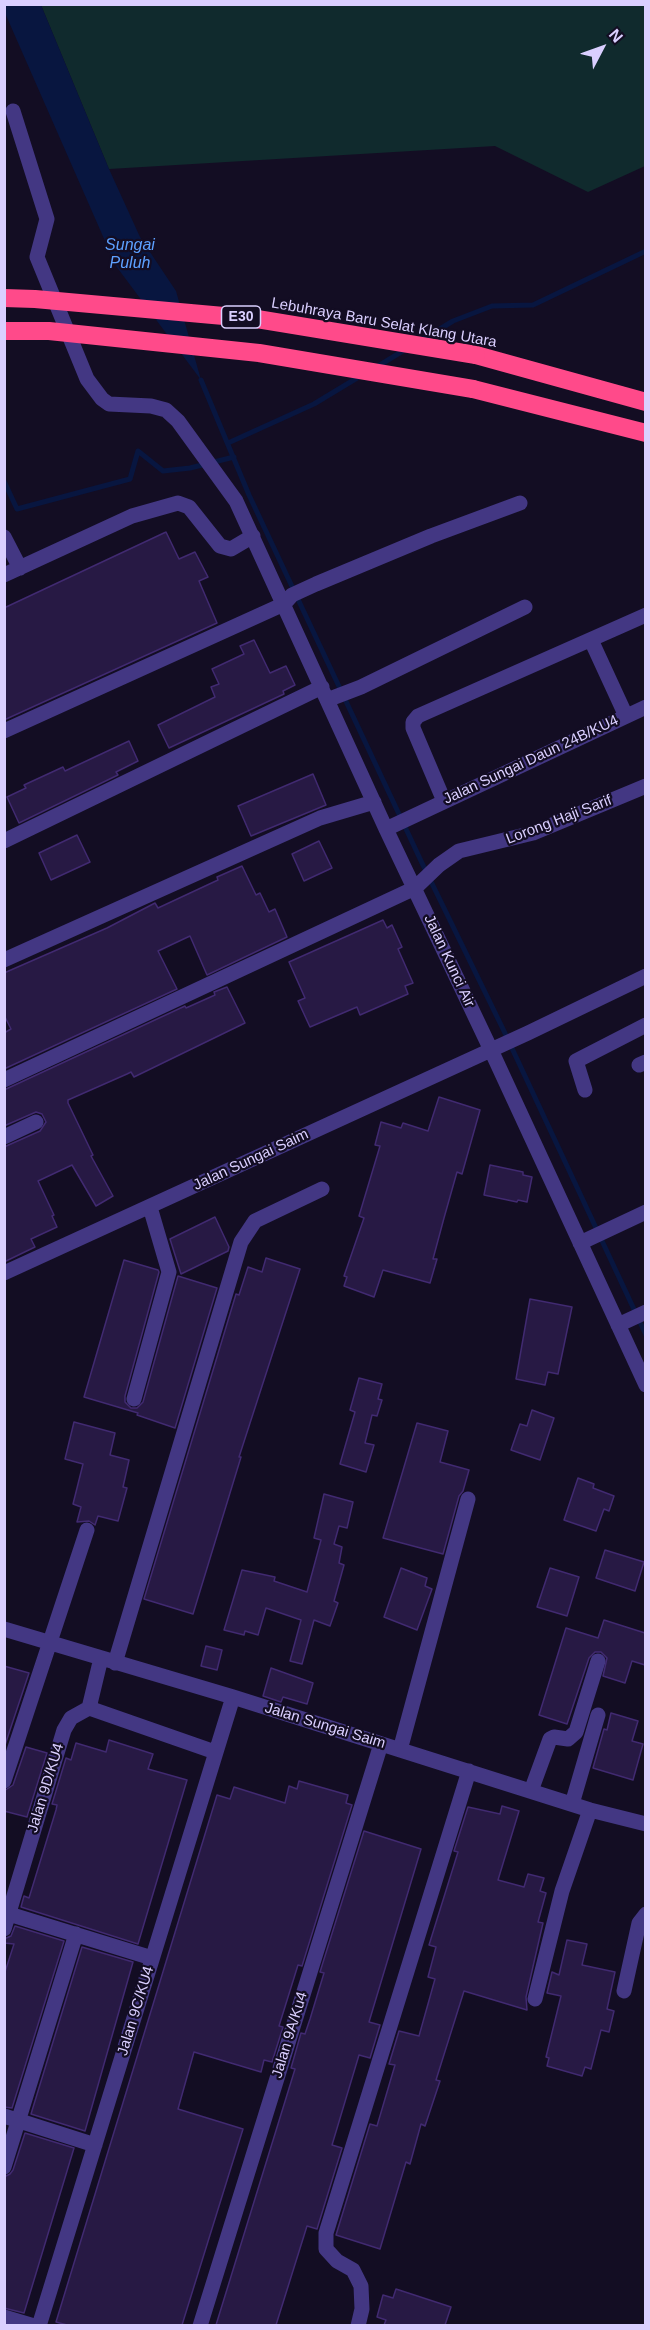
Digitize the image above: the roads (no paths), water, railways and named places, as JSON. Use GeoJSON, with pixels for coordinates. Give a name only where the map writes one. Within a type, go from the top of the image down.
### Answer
{"type":"FeatureCollection","features":[{"type":"Feature","properties":{"kind":"highway","name":"Lebuhraya Baru Selat Klang Utara"},"geometry":{"type":"LineString","coordinates":[[4,298],[257,319],[476,355],[645,402]]}},
{"type":"Feature","properties":{"kind":"highway","name":"E30"},"geometry":{"type":"LineString","coordinates":[[4,331],[49,331],[259,352],[473,389],[645,433]]}},
{"type":"Feature","properties":{"kind":"street","name":"Jalan Kunci Air"},"geometry":{"type":"LineString","coordinates":[[13,111],[47,219],[37,257],[87,379],[102,399],[109,404],[151,406],[166,410],[178,421],[236,501],[288,600],[374,802],[391,826],[420,884],[494,1048],[634,1317],[645,1385]]}},
{"type":"Feature","properties":{"kind":"street"},"geometry":{"type":"LineString","coordinates":[[4,575],[132,516],[178,503],[189,507],[220,546],[231,549],[253,536]]}},
{"type":"Feature","properties":{"kind":"street"},"geometry":{"type":"LineString","coordinates":[[4,731],[288,600],[316,584],[431,536],[520,503]]}},
{"type":"Feature","properties":{"kind":"street"},"geometry":{"type":"LineString","coordinates":[[4,537],[20,568]]}},
{"type":"Feature","properties":{"kind":"street"},"geometry":{"type":"LineString","coordinates":[[4,841],[329,694],[361,687],[525,607]]}},
{"type":"Feature","properties":{"kind":"street"},"geometry":{"type":"LineString","coordinates":[[444,801],[413,728],[413,722],[418,716],[645,615]]}},
{"type":"Feature","properties":{"kind":"street"},"geometry":{"type":"LineString","coordinates":[[591,640],[626,716]]}},
{"type":"Feature","properties":{"kind":"street","name":"Jalan Sungai Daun 24B/KU4"},"geometry":{"type":"LineString","coordinates":[[391,826],[645,706]]}},
{"type":"Feature","properties":{"kind":"street","name":"Lorong Haji Sarif"},"geometry":{"type":"LineString","coordinates":[[4,1080],[420,884],[459,851],[533,832],[645,786]]}},
{"type":"Feature","properties":{"kind":"street"},"geometry":{"type":"LineString","coordinates":[[4,960],[320,818],[374,802]]}},
{"type":"Feature","properties":{"kind":"street","name":"Jalan Sungai Saim"},"geometry":{"type":"LineString","coordinates":[[4,1274],[528,1033],[645,976]]}},
{"type":"Feature","properties":{"kind":"street"},"geometry":{"type":"LineString","coordinates":[[585,1090],[576,1061],[645,1025]]}},
{"type":"Feature","properties":{"kind":"street"},"geometry":{"type":"LineString","coordinates":[[4,1137],[36,1122]]}},
{"type":"Feature","properties":{"kind":"street"},"geometry":{"type":"LineString","coordinates":[[215,1752],[88,1708],[108,1660],[241,1242],[255,1221],[322,1189]]}},
{"type":"Feature","properties":{"kind":"street"},"geometry":{"type":"LineString","coordinates":[[134,1399],[169,1272],[150,1207]]}},
{"type":"Feature","properties":{"kind":"street"},"geometry":{"type":"LineString","coordinates":[[593,1237],[645,1212]]}},
{"type":"Feature","properties":{"kind":"street"},"geometry":{"type":"LineString","coordinates":[[400,1750],[468,1499]]}},
{"type":"Feature","properties":{"kind":"street"},"geometry":{"type":"LineString","coordinates":[[4,1782],[87,1530]]}},
{"type":"Feature","properties":{"kind":"street","name":"Jalan Sungai Saim"},"geometry":{"type":"LineString","coordinates":[[4,1629],[232,1697],[590,1810],[645,1824]]}},
{"type":"Feature","properties":{"kind":"street"},"geometry":{"type":"LineString","coordinates":[[531,1791],[550,1739],[554,1737],[568,1739],[576,1732],[598,1661]]}},
{"type":"Feature","properties":{"kind":"street","name":"Jalan 9C/KU4"},"geometry":{"type":"LineString","coordinates":[[39,2325],[232,1697]]}},
{"type":"Feature","properties":{"kind":"street","name":"Jalan 9D/KU4"},"geometry":{"type":"LineString","coordinates":[[7,1921],[64,1730],[71,1718],[88,1708]]}},
{"type":"Feature","properties":{"kind":"street"},"geometry":{"type":"LineString","coordinates":[[572,1804],[598,1715]]}},
{"type":"Feature","properties":{"kind":"street","name":"Jalan 9A/Ku4"},"geometry":{"type":"LineString","coordinates":[[200,2325],[381,1744]]}},
{"type":"Feature","properties":{"kind":"street"},"geometry":{"type":"LineString","coordinates":[[358,2325],[362,2309],[361,2286],[353,2270],[337,2261],[326,2249],[326,2233],[469,1772]]}},
{"type":"Feature","properties":{"kind":"street"},"geometry":{"type":"LineString","coordinates":[[535,1999],[562,1891],[590,1810]]}},
{"type":"Feature","properties":{"kind":"street"},"geometry":{"type":"LineString","coordinates":[[624,1991],[639,1923],[645,1914]]}},
{"type":"Feature","properties":{"kind":"street"},"geometry":{"type":"LineString","coordinates":[[7,1921],[76,1934],[152,1958]]}},
{"type":"Feature","properties":{"kind":"street"},"geometry":{"type":"LineString","coordinates":[[4,2167],[11,2118],[76,1934]]}},
{"type":"Feature","properties":{"kind":"street"},"geometry":{"type":"LineString","coordinates":[[11,2118],[95,2145]]}},
{"type":"Feature","properties":{"kind":"street"},"geometry":{"type":"LineString","coordinates":[[4,2317],[34,2325]]}},
{"type":"Feature","properties":{"kind":"water","name":"Sungai Puluh"},"geometry":{"type":"Polygon","coordinates":[[[4,5],[41,5],[109,169],[140,237],[176,291],[201,380],[116,266],[5,13],[4,5]]]}},
{"type":"Feature","properties":{"kind":"waterway"},"geometry":{"type":"LineString","coordinates":[[422,340],[453,321],[492,306],[533,305],[646,251]]}},
{"type":"Feature","properties":{"kind":"waterway"},"geometry":{"type":"LineString","coordinates":[[375,368],[406,349]]}},
{"type":"Feature","properties":{"kind":"waterway"},"geometry":{"type":"LineString","coordinates":[[228,443],[314,404],[362,375]]}},
{"type":"Feature","properties":{"kind":"waterway"},"geometry":{"type":"LineString","coordinates":[[201,380],[249,495],[646,1335]]}},
{"type":"Feature","properties":{"kind":"waterway"},"geometry":{"type":"LineString","coordinates":[[4,481],[17,509],[130,479],[138,451],[163,471],[190,468],[234,457]]}}]}
